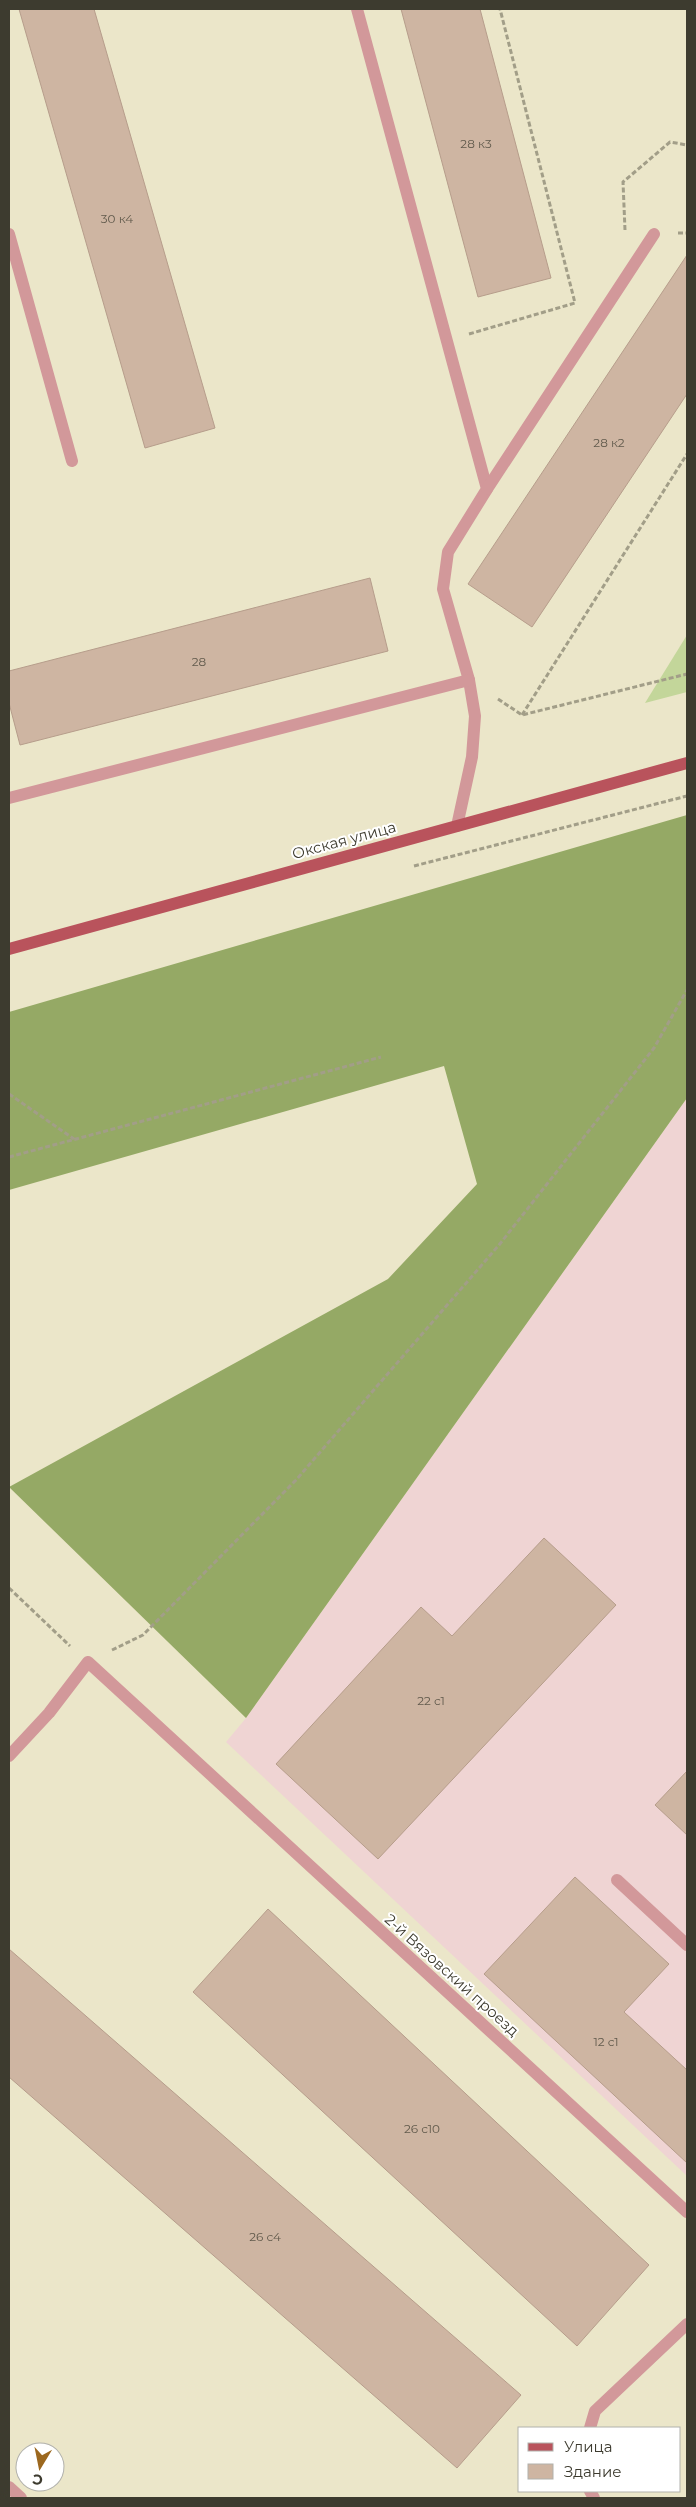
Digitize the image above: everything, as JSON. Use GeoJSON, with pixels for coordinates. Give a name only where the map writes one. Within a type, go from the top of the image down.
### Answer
{"type":"FeatureCollection","features":[{"type":"Feature","properties":{"kind":"main road","name":"Окская улица"},"geometry":{"type":"LineString","coordinates":[[9,949],[687,763]]}},
{"type":"Feature","properties":{"kind":"street"},"geometry":{"type":"LineString","coordinates":[[358,9],[487,489]]}},
{"type":"Feature","properties":{"kind":"street"},"geometry":{"type":"LineString","coordinates":[[9,234],[72,461]]}},
{"type":"Feature","properties":{"kind":"street"},"geometry":{"type":"LineString","coordinates":[[457,826],[472,757],[475,716],[469,680],[443,589],[448,552],[487,489],[654,234]]}},
{"type":"Feature","properties":{"kind":"street"},"geometry":{"type":"LineString","coordinates":[[9,798],[469,680]]}},
{"type":"Feature","properties":{"kind":"street"},"geometry":{"type":"LineString","coordinates":[[9,1756],[49,1713],[88,1662]]}},
{"type":"Feature","properties":{"kind":"street","name":"2-й Вязовский проезд"},"geometry":{"type":"LineString","coordinates":[[88,1662],[687,2212]]}},
{"type":"Feature","properties":{"kind":"street"},"geometry":{"type":"LineString","coordinates":[[617,1880],[687,1945]]}},
{"type":"Feature","properties":{"kind":"street"},"geometry":{"type":"LineString","coordinates":[[590,2427],[595,2411],[687,2324]]}},
{"type":"Feature","properties":{"kind":"street"},"geometry":{"type":"LineString","coordinates":[[9,2487],[21,2498]]}},
{"type":"Feature","properties":{"kind":"path"},"geometry":{"type":"LineString","coordinates":[[446,340],[576,303],[500,9]]}},
{"type":"Feature","properties":{"kind":"path"},"geometry":{"type":"LineString","coordinates":[[654,234],[625,231],[622,182],[670,142],[687,145]]}},
{"type":"Feature","properties":{"kind":"path"},"geometry":{"type":"LineString","coordinates":[[522,715],[687,454]]}},
{"type":"Feature","properties":{"kind":"path"},"geometry":{"type":"LineString","coordinates":[[469,680],[522,715],[687,674]]}},
{"type":"Feature","properties":{"kind":"path"},"geometry":{"type":"LineString","coordinates":[[9,1588],[88,1662],[143,1635],[296,1480],[499,1245],[654,1048],[687,990]]}},
{"type":"Feature","properties":{"kind":"path"},"geometry":{"type":"LineString","coordinates":[[9,1157],[381,1056]]}},
{"type":"Feature","properties":{"kind":"path"},"geometry":{"type":"LineString","coordinates":[[9,1094],[74,1139]]}},
{"type":"Feature","properties":{"kind":"shaded area"},"geometry":{"type":"Polygon","coordinates":[[[687,1098],[687,2176],[226,1742],[246,1718],[687,1098]]]}},
{"type":"Feature","properties":{"kind":"green space"},"geometry":{"type":"Polygon","coordinates":[[[687,635],[687,692],[645,703],[687,635]]]}},
{"type":"Feature","properties":{"kind":"green space"},"geometry":{"type":"Polygon","coordinates":[[[687,815],[687,1098],[246,1718],[9,1487],[388,1279],[477,1184],[444,1066],[9,1190],[9,1012],[687,815]]]}},
{"type":"Feature","properties":{"kind":"building"},"geometry":{"type":"Polygon","coordinates":[[[19,9],[94,9],[215,428],[145,448],[19,9]]]}},
{"type":"Feature","properties":{"kind":"building"},"geometry":{"type":"Polygon","coordinates":[[[401,9],[480,9],[551,278],[478,297],[401,9]]]}},
{"type":"Feature","properties":{"kind":"building"},"geometry":{"type":"Polygon","coordinates":[[[687,255],[687,394],[532,627],[468,584],[687,255]]]}},
{"type":"Feature","properties":{"kind":"building"},"geometry":{"type":"Polygon","coordinates":[[[370,578],[388,651],[20,745],[9,703],[9,671],[370,578]]]}},
{"type":"Feature","properties":{"kind":"building"},"geometry":{"type":"Polygon","coordinates":[[[544,1538],[616,1605],[378,1859],[276,1764],[421,1607],[452,1636],[544,1538]]]}},
{"type":"Feature","properties":{"kind":"building"},"geometry":{"type":"Polygon","coordinates":[[[687,1771],[687,1835],[655,1805],[687,1771]]]}},
{"type":"Feature","properties":{"kind":"building"},"geometry":{"type":"Polygon","coordinates":[[[575,1877],[669,1964],[624,2012],[687,2070],[687,2163],[484,1974],[575,1877]]]}},
{"type":"Feature","properties":{"kind":"building"},"geometry":{"type":"Polygon","coordinates":[[[268,1909],[649,2265],[577,2346],[193,1992],[268,1909]]]}},
{"type":"Feature","properties":{"kind":"building"},"geometry":{"type":"Polygon","coordinates":[[[9,1949],[521,2395],[457,2468],[9,2077],[9,1949]]]}}]}
